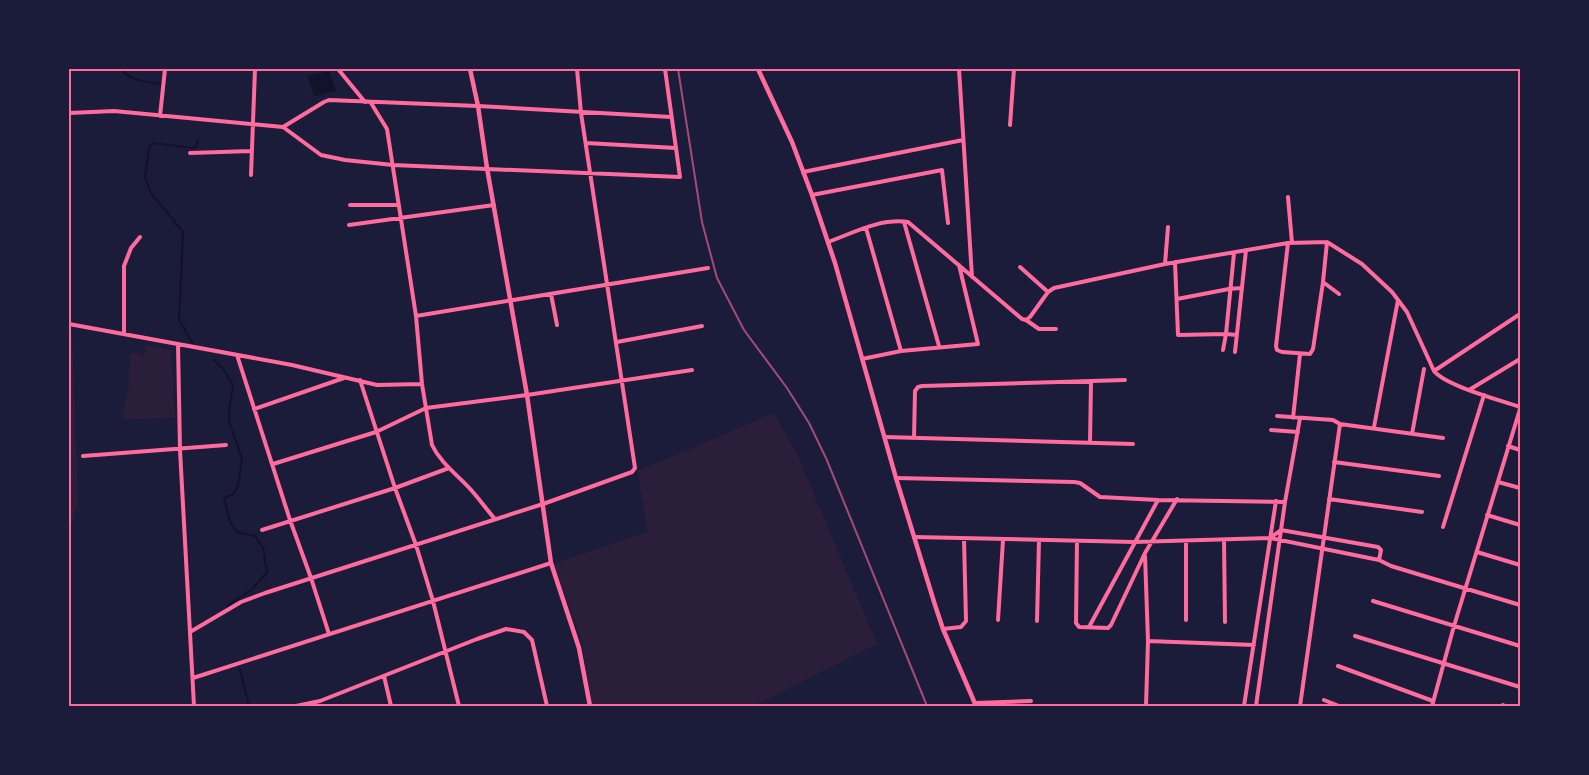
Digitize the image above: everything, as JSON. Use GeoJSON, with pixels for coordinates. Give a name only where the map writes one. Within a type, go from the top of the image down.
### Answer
{"type":"FeatureCollection","features":[{"type":"Feature","properties":{"kind":"street"},"geometry":{"type":"LineString","coordinates":[[160,116],[165,69]]}},
{"type":"Feature","properties":{"kind":"street"},"geometry":{"type":"LineString","coordinates":[[251,174],[255,69]]}},
{"type":"Feature","properties":{"kind":"street"},"geometry":{"type":"LineString","coordinates":[[338,69],[365,102]]}},
{"type":"Feature","properties":{"kind":"street"},"geometry":{"type":"LineString","coordinates":[[470,69],[478,106],[527,396],[551,563],[577,641],[590,706]]}},
{"type":"Feature","properties":{"kind":"street"},"geometry":{"type":"LineString","coordinates":[[190,632],[241,602],[543,504],[632,472],[635,468],[581,113],[577,69]]}},
{"type":"Feature","properties":{"kind":"street"},"geometry":{"type":"LineString","coordinates":[[69,113],[114,111],[283,127],[321,155],[345,160],[393,164],[680,177],[665,69]]}},
{"type":"Feature","properties":{"kind":"street"},"geometry":{"type":"LineString","coordinates":[[758,69],[792,142],[828,242],[896,478],[943,629],[976,705],[1031,701]]}},
{"type":"Feature","properties":{"kind":"street"},"geometry":{"type":"LineString","coordinates":[[959,69],[972,277]]}},
{"type":"Feature","properties":{"kind":"street"},"geometry":{"type":"LineString","coordinates":[[1010,125],[1014,69]]}},
{"type":"Feature","properties":{"kind":"street"},"geometry":{"type":"LineString","coordinates":[[283,127],[329,100],[672,117]]}},
{"type":"Feature","properties":{"kind":"street"},"geometry":{"type":"LineString","coordinates":[[371,103],[387,129],[416,316],[422,384],[432,445],[449,468],[472,490],[495,519]]}},
{"type":"Feature","properties":{"kind":"street"},"geometry":{"type":"LineString","coordinates":[[803,172],[963,140]]}},
{"type":"Feature","properties":{"kind":"street"},"geometry":{"type":"LineString","coordinates":[[586,143],[676,148]]}},
{"type":"Feature","properties":{"kind":"street"},"geometry":{"type":"LineString","coordinates":[[190,153],[251,151]]}},
{"type":"Feature","properties":{"kind":"street"},"geometry":{"type":"LineString","coordinates":[[812,195],[942,170],[948,223]]}},
{"type":"Feature","properties":{"kind":"street"},"geometry":{"type":"LineString","coordinates":[[1288,197],[1290,243],[1277,350],[1300,354],[1310,354],[1312,352],[1327,242]]}},
{"type":"Feature","properties":{"kind":"street"},"geometry":{"type":"LineString","coordinates":[[350,205],[399,205]]}},
{"type":"Feature","properties":{"kind":"street"},"geometry":{"type":"LineString","coordinates":[[350,225],[494,205]]}},
{"type":"Feature","properties":{"kind":"street"},"geometry":{"type":"LineString","coordinates":[[828,242],[866,228],[894,222],[911,224],[1022,319],[1039,329],[1056,329]]}},
{"type":"Feature","properties":{"kind":"street"},"geometry":{"type":"LineString","coordinates":[[904,222],[939,346]]}},
{"type":"Feature","properties":{"kind":"street"},"geometry":{"type":"LineString","coordinates":[[1165,264],[1168,227]]}},
{"type":"Feature","properties":{"kind":"street"},"geometry":{"type":"LineString","coordinates":[[866,228],[901,351]]}},
{"type":"Feature","properties":{"kind":"street"},"geometry":{"type":"LineString","coordinates":[[124,333],[124,266],[131,248],[140,237]]}},
{"type":"Feature","properties":{"kind":"street"},"geometry":{"type":"LineString","coordinates":[[1026,320],[1048,292],[1054,288],[1165,264],[1234,252],[1290,243],[1327,242],[1362,264],[1392,292],[1406,312],[1438,376],[1469,390],[1520,408],[1465,588],[1432,706]]}},
{"type":"Feature","properties":{"kind":"street"},"geometry":{"type":"LineString","coordinates":[[1235,352],[1246,250]]}},
{"type":"Feature","properties":{"kind":"street"},"geometry":{"type":"LineString","coordinates":[[1223,350],[1234,252]]}},
{"type":"Feature","properties":{"kind":"street"},"geometry":{"type":"LineString","coordinates":[[1175,262],[1178,335],[1226,334],[1237,336]]}},
{"type":"Feature","properties":{"kind":"street"},"geometry":{"type":"LineString","coordinates":[[862,359],[939,346],[978,344],[958,264]]}},
{"type":"Feature","properties":{"kind":"street"},"geometry":{"type":"LineString","coordinates":[[1020,267],[1048,292]]}},
{"type":"Feature","properties":{"kind":"street"},"geometry":{"type":"LineString","coordinates":[[416,316],[708,268]]}},
{"type":"Feature","properties":{"kind":"street"},"geometry":{"type":"LineString","coordinates":[[1323,282],[1339,294]]}},
{"type":"Feature","properties":{"kind":"street"},"geometry":{"type":"LineString","coordinates":[[1177,299],[1241,288]]}},
{"type":"Feature","properties":{"kind":"street"},"geometry":{"type":"LineString","coordinates":[[551,294],[557,325]]}},
{"type":"Feature","properties":{"kind":"street"},"geometry":{"type":"LineString","coordinates":[[1374,427],[1398,300]]}},
{"type":"Feature","properties":{"kind":"street"},"geometry":{"type":"LineString","coordinates":[[1434,371],[1520,314]]}},
{"type":"Feature","properties":{"kind":"street"},"geometry":{"type":"LineString","coordinates":[[69,324],[292,365],[385,386],[422,384]]}},
{"type":"Feature","properties":{"kind":"street"},"geometry":{"type":"LineString","coordinates":[[617,342],[702,326]]}},
{"type":"Feature","properties":{"kind":"street"},"geometry":{"type":"LineString","coordinates":[[178,344],[180,450],[194,706]]}},
{"type":"Feature","properties":{"kind":"street"},"geometry":{"type":"LineString","coordinates":[[1293,418],[1300,354]]}},
{"type":"Feature","properties":{"kind":"street"},"geometry":{"type":"LineString","coordinates":[[237,355],[329,634]]}},
{"type":"Feature","properties":{"kind":"street"},"geometry":{"type":"LineString","coordinates":[[1469,390],[1520,359]]}},
{"type":"Feature","properties":{"kind":"street"},"geometry":{"type":"LineString","coordinates":[[1412,434],[1424,369]]}},
{"type":"Feature","properties":{"kind":"street"},"geometry":{"type":"LineString","coordinates":[[273,464],[376,432],[426,408],[527,396],[692,370]]}},
{"type":"Feature","properties":{"kind":"street"},"geometry":{"type":"LineString","coordinates":[[254,409],[344,378]]}},
{"type":"Feature","properties":{"kind":"street"},"geometry":{"type":"LineString","coordinates":[[360,380],[433,601],[460,706]]}},
{"type":"Feature","properties":{"kind":"street"},"geometry":{"type":"LineString","coordinates":[[914,438],[915,392],[918,387],[1125,380]]}},
{"type":"Feature","properties":{"kind":"street"},"geometry":{"type":"LineString","coordinates":[[1090,443],[1091,382]]}},
{"type":"Feature","properties":{"kind":"street"},"geometry":{"type":"LineString","coordinates":[[1443,527],[1484,395]]}},
{"type":"Feature","properties":{"kind":"street"},"geometry":{"type":"LineString","coordinates":[[1276,416],[1333,420],[1340,424],[1374,427],[1443,438]]}},
{"type":"Feature","properties":{"kind":"street"},"geometry":{"type":"LineString","coordinates":[[1256,706],[1285,502],[1300,418]]}},
{"type":"Feature","properties":{"kind":"street"},"geometry":{"type":"LineString","coordinates":[[1300,706],[1340,424]]}},
{"type":"Feature","properties":{"kind":"street"},"geometry":{"type":"LineString","coordinates":[[1271,430],[1298,432]]}},
{"type":"Feature","properties":{"kind":"street"},"geometry":{"type":"LineString","coordinates":[[885,437],[1133,444]]}},
{"type":"Feature","properties":{"kind":"street"},"geometry":{"type":"LineString","coordinates":[[83,456],[226,445]]}},
{"type":"Feature","properties":{"kind":"street"},"geometry":{"type":"LineString","coordinates":[[1508,446],[1520,450]]}},
{"type":"Feature","properties":{"kind":"street"},"geometry":{"type":"LineString","coordinates":[[1334,462],[1440,476]]}},
{"type":"Feature","properties":{"kind":"street"},"geometry":{"type":"LineString","coordinates":[[262,530],[395,488],[449,468]]}},
{"type":"Feature","properties":{"kind":"street"},"geometry":{"type":"LineString","coordinates":[[896,478],[1074,482],[1080,483],[1100,496],[1158,500],[1285,502]]}},
{"type":"Feature","properties":{"kind":"street"},"geometry":{"type":"LineString","coordinates":[[1498,482],[1520,488]]}},
{"type":"Feature","properties":{"kind":"street"},"geometry":{"type":"LineString","coordinates":[[1329,499],[1422,512]]}},
{"type":"Feature","properties":{"kind":"street"},"geometry":{"type":"LineString","coordinates":[[1089,627],[1158,500]]}},
{"type":"Feature","properties":{"kind":"street"},"geometry":{"type":"LineString","coordinates":[[1077,541],[1075,587],[1077,625],[1109,627],[1145,553],[1177,500]]}},
{"type":"Feature","properties":{"kind":"street"},"geometry":{"type":"LineString","coordinates":[[1244,706],[1276,501]]}},
{"type":"Feature","properties":{"kind":"street"},"geometry":{"type":"LineString","coordinates":[[1487,515],[1520,525]]}},
{"type":"Feature","properties":{"kind":"street"},"geometry":{"type":"LineString","coordinates":[[1270,538],[1281,530],[1378,547],[1381,550],[1379,560]]}},
{"type":"Feature","properties":{"kind":"street"},"geometry":{"type":"LineString","coordinates":[[914,537],[1134,542],[1270,538],[1379,560],[1391,566],[1520,605]]}},
{"type":"Feature","properties":{"kind":"street"},"geometry":{"type":"LineString","coordinates":[[943,629],[961,627],[966,621],[964,539]]}},
{"type":"Feature","properties":{"kind":"street"},"geometry":{"type":"LineString","coordinates":[[998,620],[1003,540]]}},
{"type":"Feature","properties":{"kind":"street"},"geometry":{"type":"LineString","coordinates":[[1037,620],[1039,540]]}},
{"type":"Feature","properties":{"kind":"street"},"geometry":{"type":"LineString","coordinates":[[1186,540],[1186,620]]}},
{"type":"Feature","properties":{"kind":"street"},"geometry":{"type":"LineString","coordinates":[[1224,540],[1225,622]]}},
{"type":"Feature","properties":{"kind":"street"},"geometry":{"type":"LineString","coordinates":[[1477,552],[1520,565]]}},
{"type":"Feature","properties":{"kind":"street"},"geometry":{"type":"LineString","coordinates":[[1145,553],[1148,641],[1146,706]]}},
{"type":"Feature","properties":{"kind":"street"},"geometry":{"type":"LineString","coordinates":[[193,678],[551,563]]}},
{"type":"Feature","properties":{"kind":"street"},"geometry":{"type":"LineString","coordinates":[[1373,601],[1520,646]]}},
{"type":"Feature","properties":{"kind":"street"},"geometry":{"type":"LineString","coordinates":[[296,706],[320,704],[384,676],[506,629],[524,632],[532,640],[547,706]]}},
{"type":"Feature","properties":{"kind":"street"},"geometry":{"type":"LineString","coordinates":[[1355,636],[1520,687]]}},
{"type":"Feature","properties":{"kind":"street"},"geometry":{"type":"LineString","coordinates":[[1148,641],[1254,645]]}},
{"type":"Feature","properties":{"kind":"street"},"geometry":{"type":"LineString","coordinates":[[1338,666],[1433,701]]}},
{"type":"Feature","properties":{"kind":"street"},"geometry":{"type":"LineString","coordinates":[[384,676],[391,706]]}},
{"type":"Feature","properties":{"kind":"street"},"geometry":{"type":"LineString","coordinates":[[1324,700],[1339,706]]}},
{"type":"Feature","properties":{"kind":"shaded area"},"geometry":{"type":"Polygon","coordinates":[[[329,71],[336,91],[314,96],[308,76],[329,71]]]}},
{"type":"Feature","properties":{"kind":"shaded area"},"geometry":{"type":"Polygon","coordinates":[[[69,333],[72,333],[78,505],[69,530],[69,333]]]}},
{"type":"Feature","properties":{"kind":"shaded area"},"geometry":{"type":"Polygon","coordinates":[[[146,345],[171,350],[175,418],[122,419],[129,384],[130,352],[143,356],[146,345]]]}},
{"type":"Feature","properties":{"kind":"shaded area"},"geometry":{"type":"Polygon","coordinates":[[[774,413],[797,454],[877,644],[754,706],[593,706],[580,636],[553,564],[647,532],[638,471],[774,413]]]}},
{"type":"Feature","properties":{"kind":"waterway"},"geometry":{"type":"LineString","coordinates":[[121,69],[135,79],[162,84]]}},
{"type":"Feature","properties":{"kind":"waterway"},"geometry":{"type":"LineString","coordinates":[[193,344],[179,320],[183,232],[151,193],[145,177],[149,148],[153,143],[192,148],[196,147],[198,140]]}},
{"type":"Feature","properties":{"kind":"waterway"},"geometry":{"type":"LineString","coordinates":[[214,360],[223,369],[233,385],[229,421],[242,459],[238,486],[233,494],[224,498],[230,522],[237,532],[255,536],[263,548],[267,573],[251,590],[227,606]]}},
{"type":"Feature","properties":{"kind":"waterway"},"geometry":{"type":"LineString","coordinates":[[240,669],[249,706]]}},
{"type":"Feature","properties":{"kind":"railway"},"geometry":{"type":"LineString","coordinates":[[678,69],[702,222],[717,278],[744,330],[787,388],[809,423],[826,458],[927,706]]}}]}
